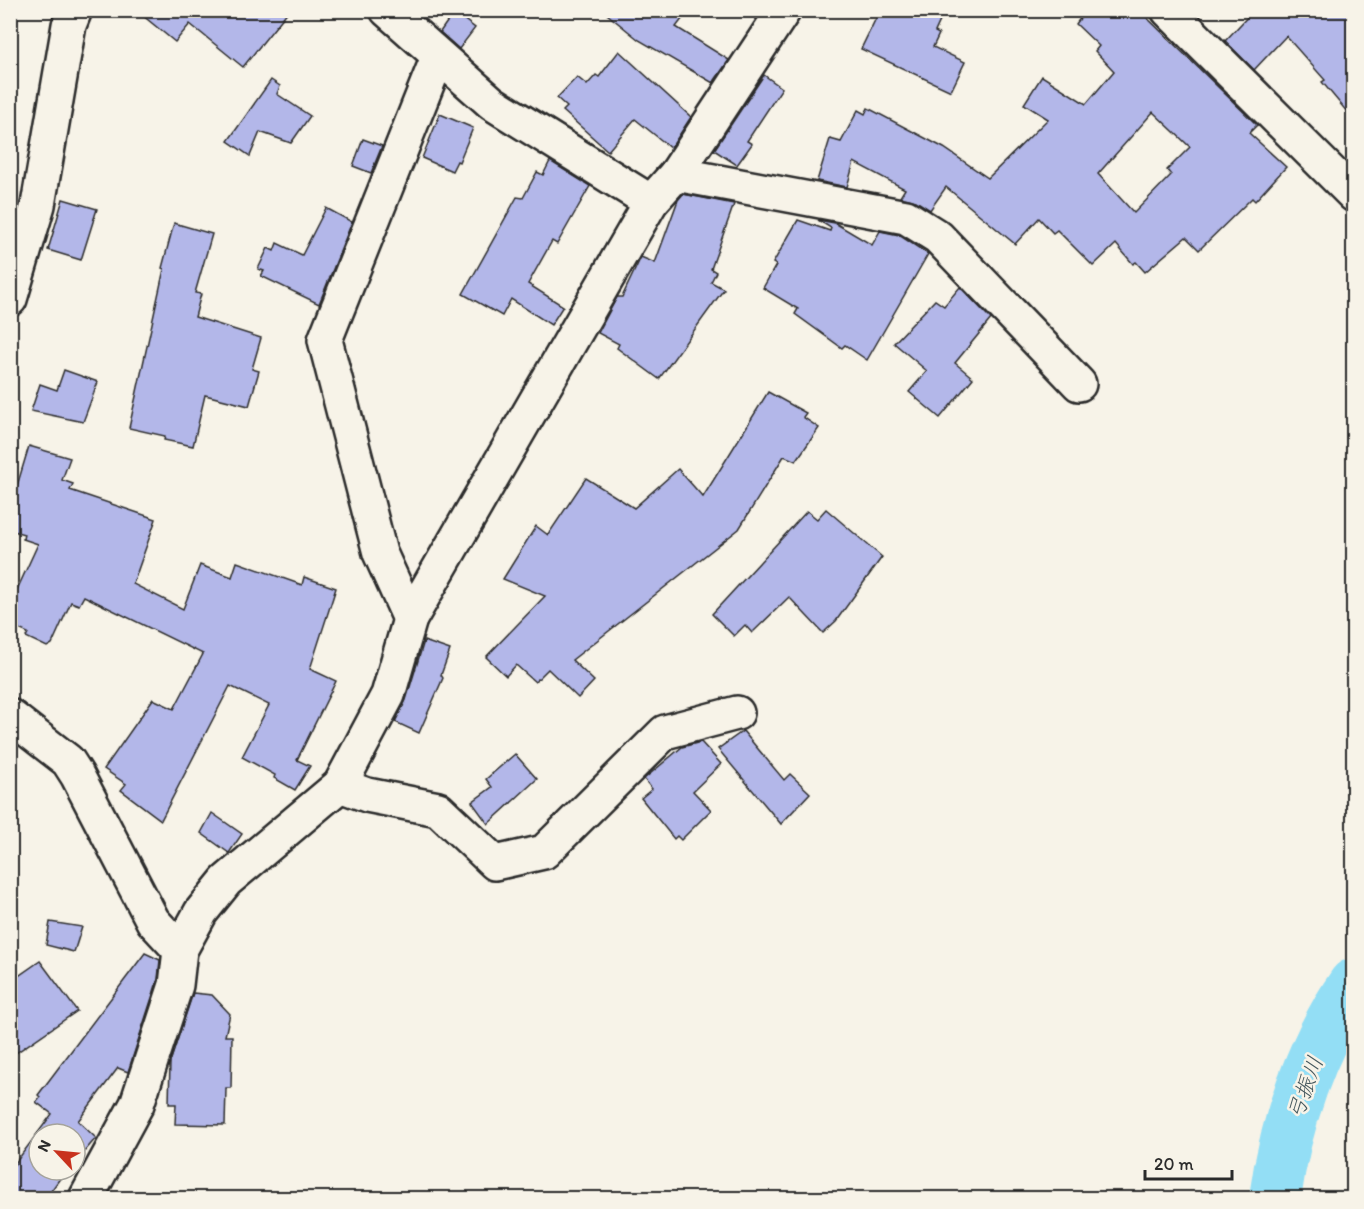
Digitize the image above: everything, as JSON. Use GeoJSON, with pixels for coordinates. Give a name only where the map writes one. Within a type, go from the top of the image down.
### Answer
{"type":"FeatureCollection","features":[{"type":"Feature","properties":{"kind":"street"},"geometry":{"type":"LineString","coordinates":[[10,299],[38,205],[69,26],[75,10]]}},
{"type":"Feature","properties":{"kind":"street"},"geometry":{"type":"LineString","coordinates":[[387,10],[492,103],[651,202]]}},
{"type":"Feature","properties":{"kind":"street"},"geometry":{"type":"LineString","coordinates":[[86,1198],[137,1104],[176,985],[180,950],[201,912],[226,881],[340,784],[388,696],[410,619],[651,202],[676,174],[784,10]]}},
{"type":"Feature","properties":{"kind":"street"},"geometry":{"type":"LineString","coordinates":[[1168,10],[1346,188]]}},
{"type":"Feature","properties":{"kind":"street"},"geometry":{"type":"LineString","coordinates":[[410,619],[381,553],[326,340],[438,57]]}},
{"type":"Feature","properties":{"kind":"street"},"geometry":{"type":"LineString","coordinates":[[676,174],[906,216],[938,237],[1079,384]]}},
{"type":"Feature","properties":{"kind":"street"},"geometry":{"type":"LineString","coordinates":[[340,784],[367,795],[438,808],[495,863],[544,852],[665,732],[737,712]]}},
{"type":"Feature","properties":{"kind":"street"},"geometry":{"type":"LineString","coordinates":[[10,716],[68,761],[153,921],[180,950]]}},
{"type":"Feature","properties":{"kind":"building"},"geometry":{"type":"Polygon","coordinates":[[[136,10],[289,10],[243,67],[190,24],[175,42],[136,10]]]}},
{"type":"Feature","properties":{"kind":"building"},"geometry":{"type":"Polygon","coordinates":[[[602,10],[689,10],[676,27],[729,60],[713,83],[639,40],[602,10]]]}},
{"type":"Feature","properties":{"kind":"building"},"geometry":{"type":"Polygon","coordinates":[[[880,10],[945,10],[935,32],[939,34],[933,47],[965,62],[951,91],[861,49],[880,10]]]}},
{"type":"Feature","properties":{"kind":"building"},"geometry":{"type":"Polygon","coordinates":[[[1086,10],[1139,10],[1257,125],[1249,133],[1286,167],[1255,201],[1252,198],[1199,250],[1186,237],[1145,272],[1136,262],[1133,264],[1116,244],[1093,266],[1057,230],[1053,233],[1039,218],[1015,244],[946,187],[930,210],[916,201],[900,197],[905,189],[854,162],[847,187],[817,181],[830,139],[841,142],[858,110],[865,114],[868,108],[944,148],[988,178],[1048,119],[1024,104],[1042,76],[1086,104],[1114,71],[1095,51],[1099,46],[1076,24],[1086,10]],[[1153,112],[1098,174],[1134,213],[1171,175],[1167,170],[1190,147],[1153,112]]]}},
{"type":"Feature","properties":{"kind":"building"},"geometry":{"type":"Polygon","coordinates":[[[1254,10],[1353,10],[1353,119],[1322,82],[1325,80],[1286,36],[1254,70],[1225,41],[1254,10]]]}},
{"type":"Feature","properties":{"kind":"building"},"geometry":{"type":"Polygon","coordinates":[[[454,12],[475,28],[459,49],[440,32],[454,12]]]}},
{"type":"Feature","properties":{"kind":"building"},"geometry":{"type":"Polygon","coordinates":[[[619,51],[691,117],[671,148],[635,119],[608,151],[563,111],[567,107],[557,98],[577,77],[587,85],[596,75],[599,77],[619,51]]]}},
{"type":"Feature","properties":{"kind":"building"},"geometry":{"type":"Polygon","coordinates":[[[764,75],[782,88],[747,141],[752,144],[737,165],[714,150],[764,75]]]}},
{"type":"Feature","properties":{"kind":"building"},"geometry":{"type":"Polygon","coordinates":[[[271,80],[280,86],[277,94],[310,116],[291,143],[260,132],[250,156],[228,141],[271,80]]]}},
{"type":"Feature","properties":{"kind":"building"},"geometry":{"type":"Polygon","coordinates":[[[440,114],[473,128],[459,162],[457,161],[452,171],[422,158],[440,114]]]}},
{"type":"Feature","properties":{"kind":"building"},"geometry":{"type":"Polygon","coordinates":[[[363,139],[382,146],[371,173],[353,166],[363,139]]]}},
{"type":"Feature","properties":{"kind":"building"},"geometry":{"type":"Polygon","coordinates":[[[550,161],[590,186],[557,244],[552,241],[528,284],[563,306],[551,325],[511,299],[502,316],[463,294],[517,197],[523,198],[537,172],[543,175],[550,161]]]}},
{"type":"Feature","properties":{"kind":"building"},"geometry":{"type":"Polygon","coordinates":[[[683,194],[734,204],[711,269],[716,272],[711,282],[724,289],[659,379],[617,348],[619,344],[598,333],[617,297],[622,297],[641,257],[655,263],[678,200],[683,194]]]}},
{"type":"Feature","properties":{"kind":"building"},"geometry":{"type":"Polygon","coordinates":[[[63,199],[97,209],[81,260],[48,250],[63,199]]]}},
{"type":"Feature","properties":{"kind":"building"},"geometry":{"type":"Polygon","coordinates":[[[326,208],[352,222],[319,304],[261,276],[264,271],[258,269],[268,248],[274,251],[277,243],[302,255],[326,208]]]}},
{"type":"Feature","properties":{"kind":"building"},"geometry":{"type":"Polygon","coordinates":[[[798,220],[830,231],[831,228],[818,220],[835,223],[872,245],[880,231],[899,235],[928,254],[867,360],[845,345],[842,348],[795,314],[798,309],[763,288],[776,265],[773,263],[798,220]]]}},
{"type":"Feature","properties":{"kind":"building"},"geometry":{"type":"Polygon","coordinates":[[[174,223],[212,234],[195,293],[201,294],[195,317],[261,338],[252,369],[259,371],[249,406],[205,395],[193,446],[164,440],[165,436],[129,428],[164,269],[162,268],[174,223]]]}},
{"type":"Feature","properties":{"kind":"building"},"geometry":{"type":"Polygon","coordinates":[[[960,287],[991,319],[955,363],[973,378],[940,418],[909,392],[927,371],[894,343],[935,300],[944,306],[960,287]]]}},
{"type":"Feature","properties":{"kind":"building"},"geometry":{"type":"Polygon","coordinates":[[[64,370],[98,382],[83,422],[31,411],[40,384],[57,390],[64,370]]]}},
{"type":"Feature","properties":{"kind":"building"},"geometry":{"type":"Polygon","coordinates":[[[768,392],[806,413],[803,417],[819,428],[796,461],[784,456],[739,529],[572,660],[594,681],[578,698],[548,669],[535,682],[516,665],[506,676],[486,657],[545,596],[503,579],[536,526],[548,535],[586,478],[634,508],[678,469],[703,497],[768,392]]]}},
{"type":"Feature","properties":{"kind":"building"},"geometry":{"type":"Polygon","coordinates":[[[29,446],[70,458],[62,480],[73,484],[70,490],[156,519],[133,584],[183,609],[200,565],[232,577],[237,562],[302,585],[304,577],[336,588],[310,669],[336,681],[297,760],[310,766],[295,790],[274,778],[275,775],[242,757],[269,705],[230,686],[161,820],[121,790],[126,784],[104,769],[153,699],[174,709],[203,654],[84,596],[79,605],[71,602],[52,644],[47,647],[26,637],[28,633],[10,625],[10,605],[38,544],[23,539],[24,534],[10,530],[10,509],[29,446]]]}},
{"type":"Feature","properties":{"kind":"building"},"geometry":{"type":"Polygon","coordinates":[[[826,509],[882,557],[836,621],[823,633],[789,597],[752,633],[745,625],[734,636],[712,614],[807,511],[817,519],[826,509]]]}},
{"type":"Feature","properties":{"kind":"building"},"geometry":{"type":"Polygon","coordinates":[[[424,641],[450,650],[441,675],[443,678],[419,733],[395,722],[406,700],[424,641]]]}},
{"type":"Feature","properties":{"kind":"building"},"geometry":{"type":"Polygon","coordinates":[[[743,731],[784,780],[790,774],[810,793],[781,824],[718,749],[743,731]]]}},
{"type":"Feature","properties":{"kind":"building"},"geometry":{"type":"Polygon","coordinates":[[[701,742],[721,764],[693,791],[711,810],[681,840],[677,836],[674,839],[641,798],[652,789],[644,779],[682,747],[701,742]]]}},
{"type":"Feature","properties":{"kind":"building"},"geometry":{"type":"Polygon","coordinates":[[[515,754],[537,779],[488,824],[472,802],[492,787],[486,779],[515,754]]]}},
{"type":"Feature","properties":{"kind":"building"},"geometry":{"type":"Polygon","coordinates":[[[212,813],[242,834],[229,853],[201,833],[212,813]]]}},
{"type":"Feature","properties":{"kind":"building"},"geometry":{"type":"Polygon","coordinates":[[[50,922],[82,927],[74,952],[46,945],[50,922]]]}},
{"type":"Feature","properties":{"kind":"building"},"geometry":{"type":"Polygon","coordinates":[[[145,953],[160,960],[158,979],[128,1072],[118,1068],[79,1122],[46,1122],[52,1114],[36,1102],[40,1097],[38,1095],[145,953]]]}},
{"type":"Feature","properties":{"kind":"building"},"geometry":{"type":"Polygon","coordinates":[[[40,961],[77,1011],[10,1057],[10,982],[40,961]]]}},
{"type":"Feature","properties":{"kind":"building"},"geometry":{"type":"Polygon","coordinates":[[[193,993],[212,995],[230,1014],[225,1036],[232,1036],[231,1088],[226,1088],[225,1125],[175,1124],[176,1104],[169,1104],[170,1062],[193,993]]]}},
{"type":"Feature","properties":{"kind":"building"},"geometry":{"type":"Polygon","coordinates":[[[87,1130],[96,1138],[87,1148],[87,1130]]]}},
{"type":"Feature","properties":{"kind":"building"},"geometry":{"type":"Polygon","coordinates":[[[27,1147],[27,1182],[57,1182],[46,1198],[10,1198],[10,1170],[27,1147]]]}},
{"type":"Feature","properties":{"kind":"waterway","name":"弓振川"},"geometry":{"type":"LineString","coordinates":[[1275,1198],[1286,1142],[1302,1086],[1325,1033],[1354,984]]}}]}
